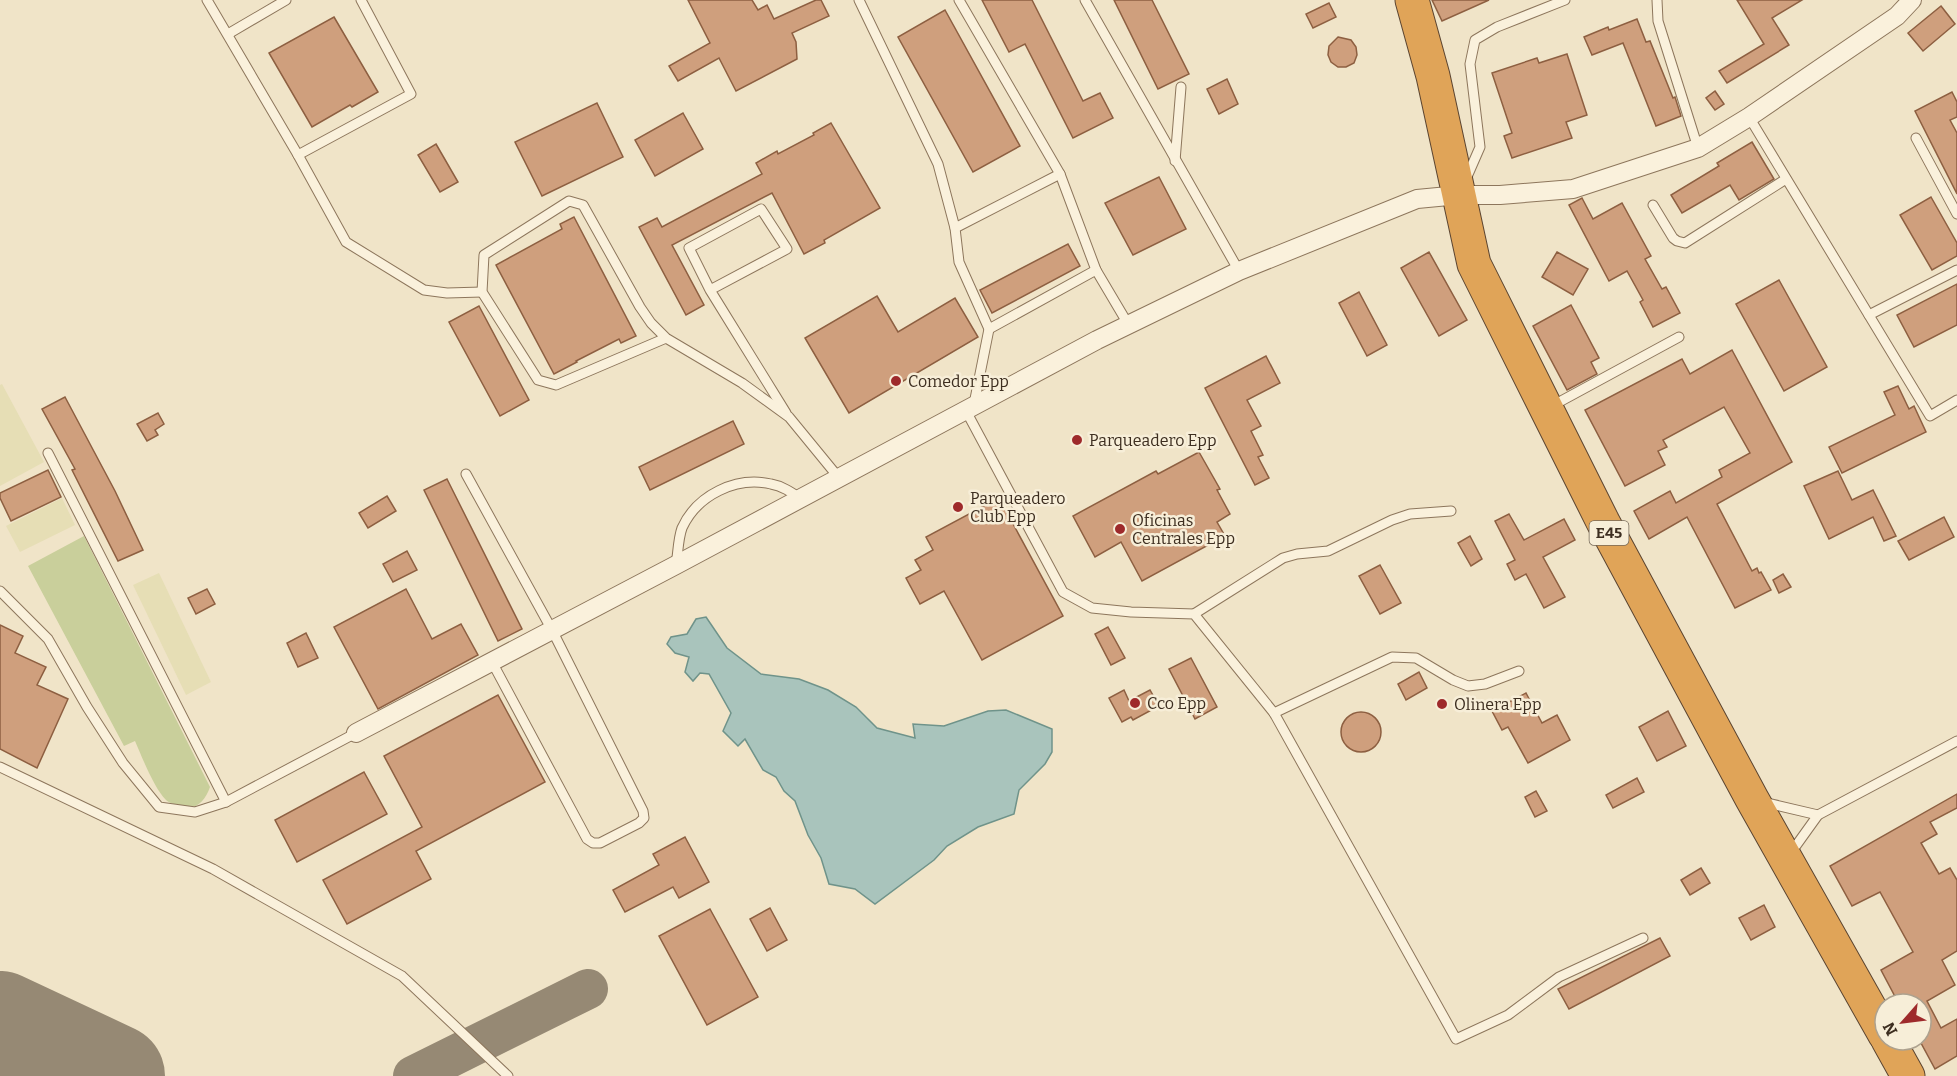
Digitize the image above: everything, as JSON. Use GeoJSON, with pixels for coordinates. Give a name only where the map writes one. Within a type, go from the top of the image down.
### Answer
{"type":"FeatureCollection","features":[{"type":"Feature","properties":{"kind":"highway","name":"E45"},"geometry":{"type":"LineString","coordinates":[[1412,0],[1433,76],[1474,264],[1603,522],[1752,799],[1873,1014]]}},
{"type":"Feature","properties":{"kind":"highway"},"geometry":{"type":"LineString","coordinates":[[1895,1052],[1908,1076]]}},
{"type":"Feature","properties":{"kind":"street"},"geometry":{"type":"LineString","coordinates":[[356,733],[1128,324],[1239,271],[1417,199],[1573,189],[1698,148],[1749,117],[1897,16],[1912,0]]}},
{"type":"Feature","properties":{"kind":"lane"},"geometry":{"type":"LineString","coordinates":[[207,0],[346,242],[424,290],[447,293],[482,292]]}},
{"type":"Feature","properties":{"kind":"lane"},"geometry":{"type":"LineString","coordinates":[[228,34],[286,0]]}},
{"type":"Feature","properties":{"kind":"lane"},"geometry":{"type":"LineString","coordinates":[[298,155],[411,94],[362,0]]}},
{"type":"Feature","properties":{"kind":"lane"},"geometry":{"type":"LineString","coordinates":[[858,0],[938,164],[955,228],[958,262],[989,329],[970,407],[1063,592],[1092,608],[1194,614],[1283,558],[1297,554],[1328,551],[1392,520],[1410,514],[1451,511]]}},
{"type":"Feature","properties":{"kind":"lane"},"geometry":{"type":"LineString","coordinates":[[959,0],[1060,174],[1096,270],[1128,324]]}},
{"type":"Feature","properties":{"kind":"lane"},"geometry":{"type":"LineString","coordinates":[[1085,0],[1239,271]]}},
{"type":"Feature","properties":{"kind":"lane"},"geometry":{"type":"LineString","coordinates":[[1459,195],[1480,147],[1470,64],[1475,40],[1497,27],[1565,0]]}},
{"type":"Feature","properties":{"kind":"lane"},"geometry":{"type":"LineString","coordinates":[[1657,0],[1658,21],[1698,148]]}},
{"type":"Feature","properties":{"kind":"lane"},"geometry":{"type":"LineString","coordinates":[[1175,160],[1181,87]]}},
{"type":"Feature","properties":{"kind":"lane"},"geometry":{"type":"LineString","coordinates":[[1749,117],[1930,416],[1957,400]]}},
{"type":"Feature","properties":{"kind":"lane"},"geometry":{"type":"LineString","coordinates":[[1916,138],[1957,214]]}},
{"type":"Feature","properties":{"kind":"lane"},"geometry":{"type":"LineString","coordinates":[[955,228],[1060,174]]}},
{"type":"Feature","properties":{"kind":"lane"},"geometry":{"type":"LineString","coordinates":[[1653,205],[1673,238],[1685,243],[1786,179]]}},
{"type":"Feature","properties":{"kind":"lane"},"geometry":{"type":"LineString","coordinates":[[666,338],[556,385],[538,380],[482,292],[484,255],[569,201],[583,205],[651,323],[666,338],[741,383],[789,417]]}},
{"type":"Feature","properties":{"kind":"lane"},"geometry":{"type":"LineString","coordinates":[[710,290],[786,249],[761,209],[689,248],[710,290],[789,417],[839,478]]}},
{"type":"Feature","properties":{"kind":"lane"},"geometry":{"type":"LineString","coordinates":[[989,329],[1096,270]]}},
{"type":"Feature","properties":{"kind":"lane"},"geometry":{"type":"LineString","coordinates":[[1869,315],[1957,270]]}},
{"type":"Feature","properties":{"kind":"lane"},"geometry":{"type":"LineString","coordinates":[[1545,410],[1679,337]]}},
{"type":"Feature","properties":{"kind":"lane"},"geometry":{"type":"LineString","coordinates":[[48,453],[226,802]]}},
{"type":"Feature","properties":{"kind":"lane"},"geometry":{"type":"LineString","coordinates":[[466,474],[491,515],[552,630],[644,811],[644,818],[639,823],[600,843],[593,843],[587,839],[492,662]]}},
{"type":"Feature","properties":{"kind":"lane"},"geometry":{"type":"LineString","coordinates":[[676,565],[682,529],[698,505],[721,489],[745,482],[770,484],[784,488],[801,499]]}},
{"type":"Feature","properties":{"kind":"lane"},"geometry":{"type":"LineString","coordinates":[[0,591],[48,639],[87,707],[123,763],[159,807],[195,812],[226,802],[356,733]]}},
{"type":"Feature","properties":{"kind":"lane"},"geometry":{"type":"LineString","coordinates":[[1194,614],[1274,713],[1456,1039],[1508,1015],[1559,977],[1643,938]]}},
{"type":"Feature","properties":{"kind":"lane"},"geometry":{"type":"LineString","coordinates":[[1274,713],[1392,657],[1416,658],[1467,686],[1485,684],[1519,671]]}},
{"type":"Feature","properties":{"kind":"lane"},"geometry":{"type":"LineString","coordinates":[[1786,858],[1818,814],[1957,741]]}},
{"type":"Feature","properties":{"kind":"lane"},"geometry":{"type":"LineString","coordinates":[[0,767],[213,869],[402,976],[508,1076]]}},
{"type":"Feature","properties":{"kind":"lane"},"geometry":{"type":"LineString","coordinates":[[1752,799],[1818,814]]}},
{"type":"Feature","properties":{"kind":"shaded area"},"geometry":{"type":"Polygon","coordinates":[[[2,384],[44,462],[0,486],[0,385],[2,384]]]}},
{"type":"Feature","properties":{"kind":"shaded area"},"geometry":{"type":"Polygon","coordinates":[[[62,498],[75,525],[20,552],[6,526],[62,498]]]}},
{"type":"Feature","properties":{"kind":"shaded area"},"geometry":{"type":"Polygon","coordinates":[[[159,573],[211,682],[186,695],[133,585],[159,573]]]}},
{"type":"Feature","properties":{"kind":"green space"},"geometry":{"type":"Polygon","coordinates":[[[84,536],[210,787],[202,801],[195,806],[190,808],[179,806],[166,800],[153,780],[135,741],[124,746],[28,566],[84,536]]]}},
{"type":"Feature","properties":{"kind":"water"},"geometry":{"type":"Polygon","coordinates":[[[706,617],[727,648],[761,674],[799,679],[828,690],[856,707],[877,728],[915,738],[913,724],[944,726],[988,711],[1006,710],[1052,729],[1052,752],[1045,764],[1019,790],[1014,814],[978,827],[947,846],[934,860],[875,904],[855,889],[829,884],[821,858],[808,835],[795,801],[784,791],[776,777],[763,770],[745,739],[738,746],[723,731],[731,713],[709,674],[700,673],[693,681],[685,672],[689,657],[675,653],[667,644],[671,637],[687,634],[696,619],[706,617]]]}},
{"type":"Feature","properties":{"kind":"building"},"geometry":{"type":"Polygon","coordinates":[[[688,0],[752,0],[758,10],[767,5],[774,19],[816,0],[821,0],[829,16],[792,33],[796,42],[797,59],[736,91],[719,58],[678,81],[669,66],[710,43],[688,0]]]}},
{"type":"Feature","properties":{"kind":"building"},"geometry":{"type":"Polygon","coordinates":[[[982,0],[1032,0],[1083,101],[1100,93],[1113,118],[1073,138],[1025,44],[1009,52],[982,0]]]}},
{"type":"Feature","properties":{"kind":"building"},"geometry":{"type":"Polygon","coordinates":[[[1114,0],[1152,0],[1189,74],[1158,89],[1114,0]]]}},
{"type":"Feature","properties":{"kind":"building"},"geometry":{"type":"Polygon","coordinates":[[[1432,0],[1489,0],[1442,21],[1432,0]]]}},
{"type":"Feature","properties":{"kind":"building"},"geometry":{"type":"Polygon","coordinates":[[[1737,0],[1802,0],[1772,18],[1789,45],[1727,83],[1719,71],[1764,44],[1737,0]]]}},
{"type":"Feature","properties":{"kind":"building"},"geometry":{"type":"Polygon","coordinates":[[[1329,3],[1336,17],[1313,28],[1306,14],[1329,3]]]}},
{"type":"Feature","properties":{"kind":"building"},"geometry":{"type":"Polygon","coordinates":[[[1941,6],[1955,24],[1923,51],[1908,33],[1941,6]]]}},
{"type":"Feature","properties":{"kind":"building"},"geometry":{"type":"Polygon","coordinates":[[[945,10],[1020,146],[973,172],[898,37],[945,10]]]}},
{"type":"Feature","properties":{"kind":"building"},"geometry":{"type":"Polygon","coordinates":[[[334,17],[378,92],[312,127],[269,53],[334,17]]]}},
{"type":"Feature","properties":{"kind":"building"},"geometry":{"type":"Polygon","coordinates":[[[1637,19],[1646,42],[1650,41],[1681,116],[1656,126],[1623,43],[1592,55],[1584,37],[1637,19]]]}},
{"type":"Feature","properties":{"kind":"building"},"geometry":{"type":"Polygon","coordinates":[[[1338,37],[1351,40],[1356,47],[1357,55],[1354,63],[1346,67],[1338,67],[1331,62],[1328,55],[1329,46],[1338,37]]]}},
{"type":"Feature","properties":{"kind":"building"},"geometry":{"type":"Polygon","coordinates":[[[1567,54],[1587,115],[1566,122],[1572,138],[1512,158],[1504,136],[1512,133],[1492,73],[1537,58],[1539,63],[1567,54]]]}},
{"type":"Feature","properties":{"kind":"building"},"geometry":{"type":"Polygon","coordinates":[[[1227,79],[1238,104],[1219,114],[1207,89],[1227,79]]]}},
{"type":"Feature","properties":{"kind":"building"},"geometry":{"type":"Polygon","coordinates":[[[1715,91],[1724,104],[1715,110],[1706,98],[1715,91]]]}},
{"type":"Feature","properties":{"kind":"building"},"geometry":{"type":"Polygon","coordinates":[[[1952,92],[1957,102],[1957,117],[1950,120],[1957,133],[1957,194],[1915,111],[1952,92]]]}},
{"type":"Feature","properties":{"kind":"building"},"geometry":{"type":"Polygon","coordinates":[[[597,103],[623,157],[542,196],[515,142],[597,103]]]}},
{"type":"Feature","properties":{"kind":"building"},"geometry":{"type":"Polygon","coordinates":[[[683,113],[703,149],[655,176],[635,140],[683,113]]]}},
{"type":"Feature","properties":{"kind":"building"},"geometry":{"type":"Polygon","coordinates":[[[831,123],[880,208],[804,254],[772,193],[672,245],[704,305],[686,315],[639,227],[657,218],[662,227],[762,174],[756,163],[814,135],[813,133],[831,123]]]}},
{"type":"Feature","properties":{"kind":"building"},"geometry":{"type":"Polygon","coordinates":[[[1752,142],[1774,179],[1739,200],[1730,185],[1682,213],[1671,195],[1719,166],[1717,163],[1752,142]]]}},
{"type":"Feature","properties":{"kind":"building"},"geometry":{"type":"Polygon","coordinates":[[[436,144],[458,182],[440,192],[418,155],[436,144]]]}},
{"type":"Feature","properties":{"kind":"building"},"geometry":{"type":"Polygon","coordinates":[[[1159,177],[1186,229],[1133,255],[1105,203],[1159,177]]]}},
{"type":"Feature","properties":{"kind":"building"},"geometry":{"type":"Polygon","coordinates":[[[1931,197],[1957,243],[1957,256],[1932,270],[1900,215],[1931,197]]]}},
{"type":"Feature","properties":{"kind":"building"},"geometry":{"type":"Polygon","coordinates":[[[1582,198],[1593,219],[1622,203],[1651,256],[1645,259],[1662,289],[1666,287],[1680,313],[1653,327],[1640,302],[1643,300],[1627,271],[1609,281],[1569,205],[1582,198]]]}},
{"type":"Feature","properties":{"kind":"building"},"geometry":{"type":"Polygon","coordinates":[[[574,217],[636,336],[621,343],[619,339],[554,374],[496,265],[562,229],[560,224],[574,217]]]}},
{"type":"Feature","properties":{"kind":"building"},"geometry":{"type":"Polygon","coordinates":[[[1068,244],[1080,266],[992,313],[980,290],[1068,244]]]}},
{"type":"Feature","properties":{"kind":"building"},"geometry":{"type":"Polygon","coordinates":[[[1429,252],[1467,320],[1439,336],[1401,268],[1429,252]]]}},
{"type":"Feature","properties":{"kind":"building"},"geometry":{"type":"Polygon","coordinates":[[[1557,252],[1588,269],[1573,295],[1542,277],[1557,252]]]}},
{"type":"Feature","properties":{"kind":"building"},"geometry":{"type":"Polygon","coordinates":[[[1779,280],[1827,367],[1784,391],[1736,304],[1779,280]]]}},
{"type":"Feature","properties":{"kind":"building"},"geometry":{"type":"Polygon","coordinates":[[[1957,284],[1957,325],[1914,347],[1897,315],[1957,284]]]}},
{"type":"Feature","properties":{"kind":"building"},"geometry":{"type":"Polygon","coordinates":[[[1359,292],[1387,345],[1367,356],[1339,303],[1359,292]]]}},
{"type":"Feature","properties":{"kind":"building"},"geometry":{"type":"Polygon","coordinates":[[[877,296],[898,332],[955,298],[978,337],[849,413],[805,338],[877,296]]]}},
{"type":"Feature","properties":{"kind":"building"},"geometry":{"type":"Polygon","coordinates":[[[1571,305],[1599,358],[1591,362],[1597,374],[1567,390],[1533,326],[1571,305]]]}},
{"type":"Feature","properties":{"kind":"building"},"geometry":{"type":"Polygon","coordinates":[[[479,306],[529,400],[500,416],[449,322],[479,306]]]}},
{"type":"Feature","properties":{"kind":"building"},"geometry":{"type":"Polygon","coordinates":[[[1732,350],[1792,462],[1717,504],[1752,571],[1757,568],[1759,573],[1761,572],[1771,590],[1735,608],[1687,517],[1649,539],[1634,511],[1670,491],[1676,503],[1722,477],[1719,470],[1750,453],[1724,407],[1663,440],[1667,447],[1658,451],[1665,465],[1625,486],[1585,410],[1682,359],[1690,374],[1732,350]]]}},
{"type":"Feature","properties":{"kind":"building"},"geometry":{"type":"Polygon","coordinates":[[[1266,356],[1280,383],[1247,400],[1261,426],[1251,431],[1263,455],[1258,457],[1269,478],[1255,485],[1205,388],[1266,356]]]}},
{"type":"Feature","properties":{"kind":"building"},"geometry":{"type":"Polygon","coordinates":[[[1898,386],[1909,409],[1914,406],[1926,432],[1842,473],[1829,447],[1895,415],[1884,392],[1898,386]]]}},
{"type":"Feature","properties":{"kind":"building"},"geometry":{"type":"Polygon","coordinates":[[[65,397],[115,491],[143,550],[118,561],[72,470],[75,469],[42,409],[65,397]]]}},
{"type":"Feature","properties":{"kind":"building"},"geometry":{"type":"Polygon","coordinates":[[[158,413],[164,424],[155,430],[158,435],[147,441],[137,424],[158,413]]]}},
{"type":"Feature","properties":{"kind":"building"},"geometry":{"type":"Polygon","coordinates":[[[733,421],[744,444],[650,490],[639,467],[733,421]]]}},
{"type":"Feature","properties":{"kind":"building","name":"Oficinas Centrales Epp"},"geometry":{"type":"Polygon","coordinates":[[[1199,452],[1220,489],[1217,490],[1230,514],[1217,522],[1225,536],[1142,581],[1121,542],[1095,557],[1073,516],[1156,471],[1158,474],[1199,452]]]}},
{"type":"Feature","properties":{"kind":"building"},"geometry":{"type":"Polygon","coordinates":[[[48,470],[61,497],[11,521],[0,498],[0,493],[48,470]]]}},
{"type":"Feature","properties":{"kind":"building"},"geometry":{"type":"Polygon","coordinates":[[[1838,471],[1852,500],[1873,490],[1896,536],[1884,541],[1873,517],[1829,539],[1804,486],[1838,471]]]}},
{"type":"Feature","properties":{"kind":"building"},"geometry":{"type":"Polygon","coordinates":[[[447,479],[522,629],[498,641],[424,490],[447,479]]]}},
{"type":"Feature","properties":{"kind":"building"},"geometry":{"type":"Polygon","coordinates":[[[387,496],[396,511],[368,528],[359,513],[387,496]]]}},
{"type":"Feature","properties":{"kind":"building"},"geometry":{"type":"Polygon","coordinates":[[[999,498],[1063,616],[982,660],[944,591],[920,604],[906,578],[921,570],[915,560],[933,550],[926,537],[999,498]]]}},
{"type":"Feature","properties":{"kind":"building"},"geometry":{"type":"Polygon","coordinates":[[[1509,514],[1524,540],[1564,519],[1575,540],[1543,557],[1565,597],[1544,608],[1526,574],[1515,580],[1507,564],[1515,560],[1495,521],[1509,514]]]}},
{"type":"Feature","properties":{"kind":"building"},"geometry":{"type":"Polygon","coordinates":[[[1944,517],[1954,537],[1909,560],[1898,541],[1944,517]]]}},
{"type":"Feature","properties":{"kind":"building"},"geometry":{"type":"Polygon","coordinates":[[[1470,536],[1482,559],[1471,566],[1458,543],[1470,536]]]}},
{"type":"Feature","properties":{"kind":"building"},"geometry":{"type":"Polygon","coordinates":[[[407,551],[417,570],[393,582],[383,564],[407,551]]]}},
{"type":"Feature","properties":{"kind":"building"},"geometry":{"type":"Polygon","coordinates":[[[1380,565],[1401,603],[1380,614],[1359,576],[1380,565]]]}},
{"type":"Feature","properties":{"kind":"building"},"geometry":{"type":"Polygon","coordinates":[[[1783,574],[1791,587],[1779,593],[1773,580],[1783,574]]]}},
{"type":"Feature","properties":{"kind":"building"},"geometry":{"type":"Polygon","coordinates":[[[207,589],[215,604],[196,614],[188,598],[207,589]]]}},
{"type":"Feature","properties":{"kind":"building"},"geometry":{"type":"Polygon","coordinates":[[[406,589],[432,639],[461,624],[478,655],[378,709],[334,627],[406,589]]]}},
{"type":"Feature","properties":{"kind":"building"},"geometry":{"type":"Polygon","coordinates":[[[0,625],[23,636],[15,653],[46,667],[37,685],[68,699],[37,768],[0,749],[0,625]]]}},
{"type":"Feature","properties":{"kind":"building"},"geometry":{"type":"Polygon","coordinates":[[[1108,627],[1125,658],[1111,665],[1095,634],[1108,627]]]}},
{"type":"Feature","properties":{"kind":"building"},"geometry":{"type":"Polygon","coordinates":[[[306,633],[318,658],[298,667],[287,643],[306,633]]]}},
{"type":"Feature","properties":{"kind":"building"},"geometry":{"type":"Polygon","coordinates":[[[1191,658],[1217,707],[1195,719],[1169,669],[1191,658]]]}},
{"type":"Feature","properties":{"kind":"building"},"geometry":{"type":"Polygon","coordinates":[[[1419,672],[1427,688],[1406,700],[1398,684],[1419,672]]]}},
{"type":"Feature","properties":{"kind":"building","name":"Cco Epp"},"geometry":{"type":"Polygon","coordinates":[[[1124,690],[1129,701],[1150,690],[1159,706],[1133,720],[1131,717],[1122,722],[1109,698],[1124,690]]]}},
{"type":"Feature","properties":{"kind":"building"},"geometry":{"type":"Polygon","coordinates":[[[1526,693],[1542,723],[1557,715],[1570,740],[1528,763],[1508,727],[1502,730],[1492,711],[1526,693]]]}},
{"type":"Feature","properties":{"kind":"building"},"geometry":{"type":"Polygon","coordinates":[[[498,695],[545,782],[416,851],[431,879],[347,924],[323,880],[422,827],[384,756],[498,695]]]}},
{"type":"Feature","properties":{"kind":"building"},"geometry":{"type":"Polygon","coordinates":[[[1668,711],[1686,746],[1657,761],[1639,727],[1668,711]]]}},
{"type":"Feature","properties":{"kind":"building"},"geometry":{"type":"Polygon","coordinates":[[[1361,712],[1369,713],[1375,718],[1380,724],[1380,740],[1375,746],[1369,751],[1361,752],[1353,751],[1347,746],[1342,740],[1341,732],[1342,724],[1347,718],[1353,713],[1361,712]]]}},
{"type":"Feature","properties":{"kind":"building"},"geometry":{"type":"Polygon","coordinates":[[[364,772],[387,814],[297,862],[275,820],[364,772]]]}},
{"type":"Feature","properties":{"kind":"building"},"geometry":{"type":"Polygon","coordinates":[[[1637,778],[1644,792],[1613,808],[1606,795],[1637,778]]]}},
{"type":"Feature","properties":{"kind":"building"},"geometry":{"type":"Polygon","coordinates":[[[1536,791],[1547,811],[1535,817],[1525,797],[1536,791]]]}},
{"type":"Feature","properties":{"kind":"building"},"geometry":{"type":"Polygon","coordinates":[[[1957,794],[1957,808],[1930,822],[1937,834],[1921,843],[1939,874],[1950,868],[1957,880],[1957,951],[1942,960],[1955,985],[1933,998],[1933,992],[1893,992],[1881,970],[1913,952],[1880,892],[1852,906],[1830,866],[1957,794]]]}},
{"type":"Feature","properties":{"kind":"building"},"geometry":{"type":"Polygon","coordinates":[[[685,837],[709,882],[679,898],[673,887],[625,912],[613,890],[659,865],[653,854],[685,837]]]}},
{"type":"Feature","properties":{"kind":"building"},"geometry":{"type":"Polygon","coordinates":[[[1701,868],[1710,883],[1690,895],[1681,880],[1701,868]]]}},
{"type":"Feature","properties":{"kind":"building"},"geometry":{"type":"Polygon","coordinates":[[[1764,905],[1775,927],[1751,940],[1739,918],[1764,905]]]}},
{"type":"Feature","properties":{"kind":"building"},"geometry":{"type":"Polygon","coordinates":[[[770,908],[787,940],[767,951],[750,919],[770,908]]]}},
{"type":"Feature","properties":{"kind":"building"},"geometry":{"type":"Polygon","coordinates":[[[710,909],[758,997],[707,1025],[659,936],[710,909]]]}},
{"type":"Feature","properties":{"kind":"building"},"geometry":{"type":"Polygon","coordinates":[[[1660,938],[1670,956],[1569,1009],[1558,989],[1660,938]]]}},
{"type":"Feature","properties":{"kind":"building"},"geometry":{"type":"Polygon","coordinates":[[[1933,1013],[1941,1028],[1957,1019],[1957,1056],[1935,1069],[1926,1052],[1933,1052],[1933,1013]]]}},
{"type":"Feature","properties":{"kind":"taxiway"},"geometry":{"type":"LineString","coordinates":[[413,1076],[588,989]]}},
{"type":"Feature","properties":{"kind":"runway"},"geometry":{"type":"LineString","coordinates":[[0,1023],[113,1076]]}},
{"type":"Feature","properties":{"kind":"place","name":"Comedor Epp"},"geometry":{"type":"Point","coordinates":[896,381]}},
{"type":"Feature","properties":{"kind":"place","name":"Parqueadero Epp"},"geometry":{"type":"Point","coordinates":[1077,440]}},
{"type":"Feature","properties":{"kind":"place","name":"Parqueadero Club Epp"},"geometry":{"type":"Point","coordinates":[958,507]}},
{"type":"Feature","properties":{"kind":"place","name":"Oficinas Centrales Epp"},"geometry":{"type":"Point","coordinates":[1120,529]}},
{"type":"Feature","properties":{"kind":"place","name":"Cco Epp"},"geometry":{"type":"Point","coordinates":[1135,703]}},
{"type":"Feature","properties":{"kind":"place","name":"Olinera Epp"},"geometry":{"type":"Point","coordinates":[1442,704]}}]}
